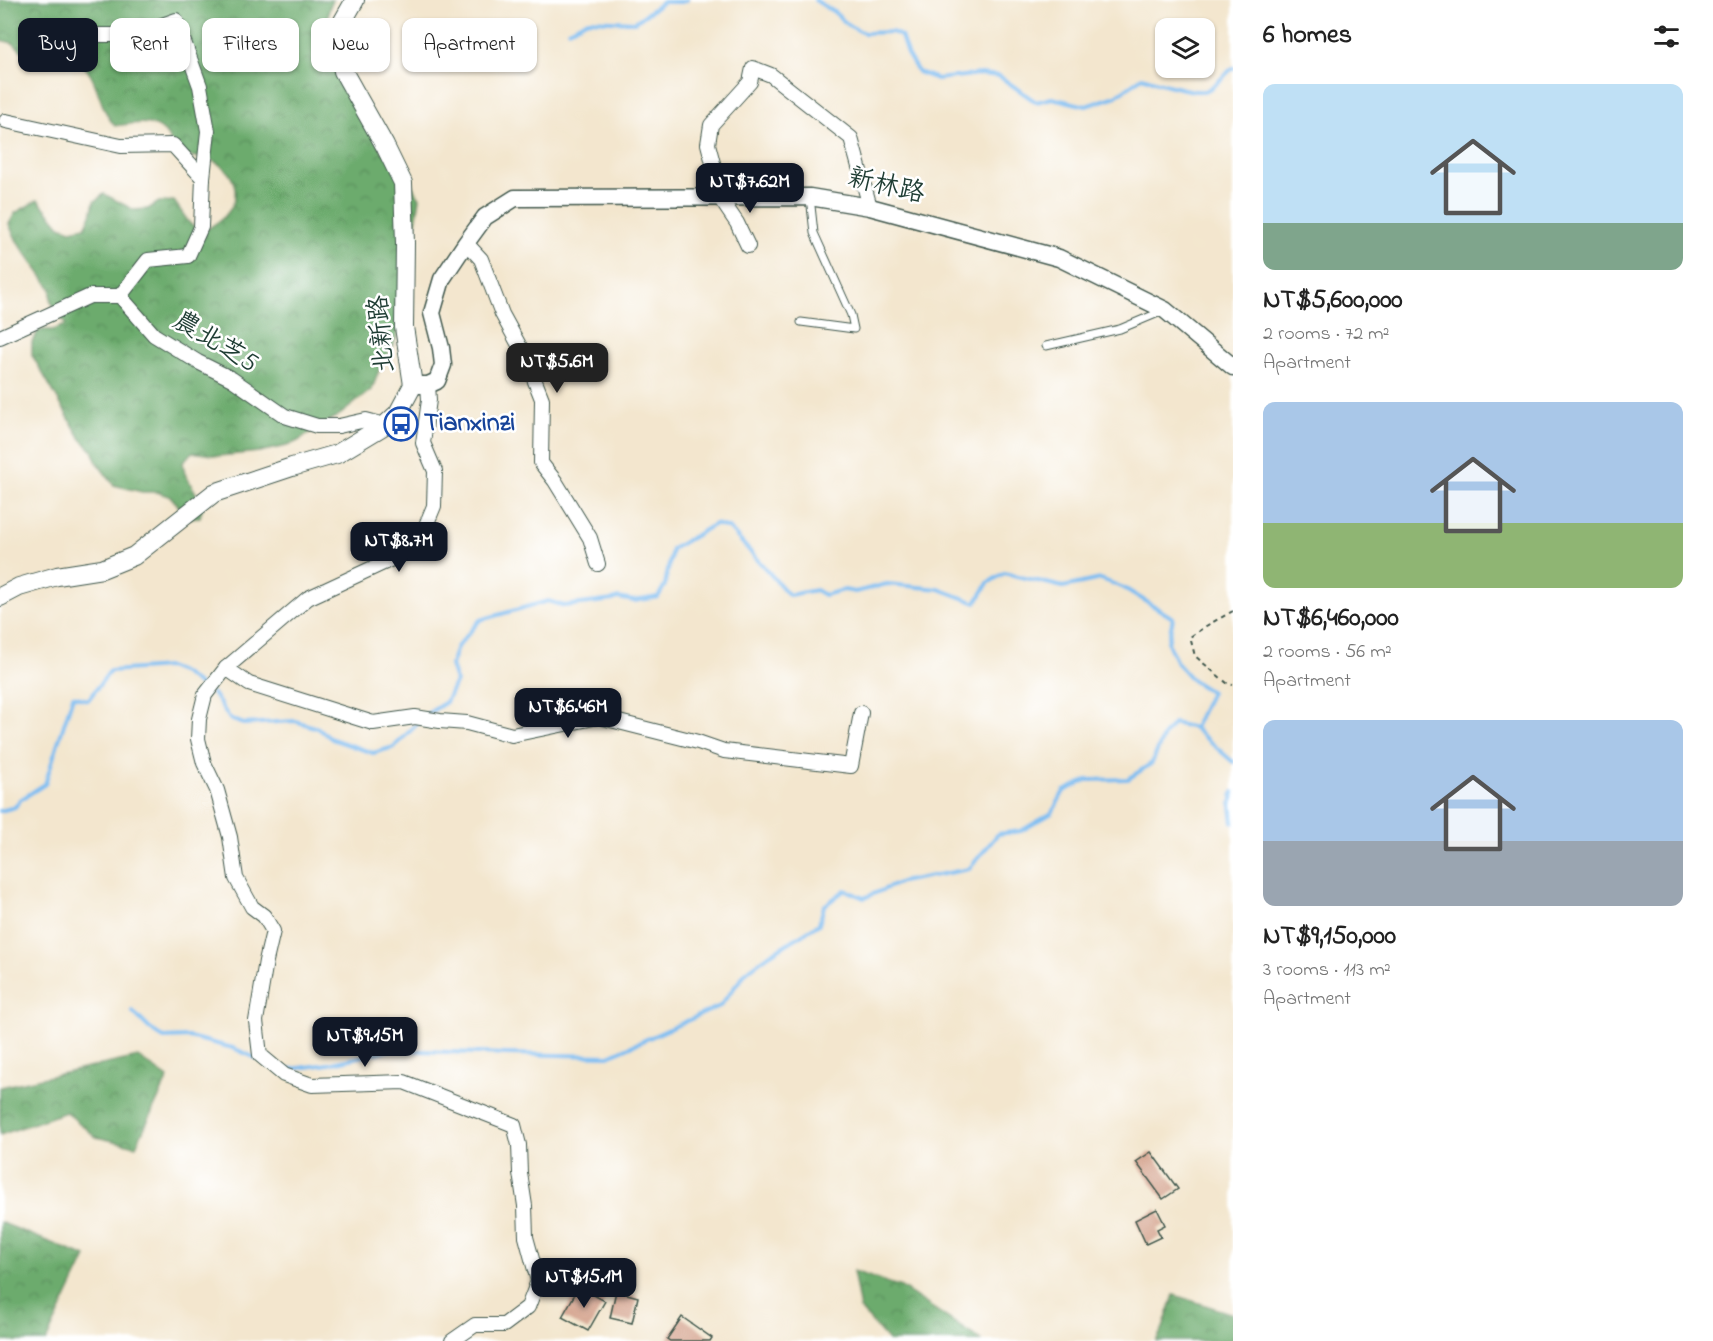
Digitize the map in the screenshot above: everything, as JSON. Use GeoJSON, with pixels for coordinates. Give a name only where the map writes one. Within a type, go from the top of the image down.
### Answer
{"type":"FeatureCollection","features":[{"type":"Feature","properties":{"kind":"main road","name":"北新路"},"geometry":{"type":"LineString","coordinates":[[0,597],[19,587],[48,578],[102,569],[134,556],[214,493],[337,454],[385,425],[421,385],[404,327],[403,183],[343,71],[338,49],[343,21],[355,0]]}},
{"type":"Feature","properties":{"kind":"street"},"geometry":{"type":"LineString","coordinates":[[0,337],[90,296],[120,296],[148,260],[188,256],[201,227],[208,131],[200,86],[176,20],[134,35],[98,35]]}},
{"type":"Feature","properties":{"kind":"street"},"geometry":{"type":"LineString","coordinates":[[748,246],[737,223],[720,198],[708,144],[711,125],[750,82],[753,68],[771,75],[850,138],[870,207]]}},
{"type":"Feature","properties":{"kind":"street"},"geometry":{"type":"LineString","coordinates":[[6,121],[121,146],[173,145],[203,178]]}},
{"type":"Feature","properties":{"kind":"street","name":"新林路"},"geometry":{"type":"LineString","coordinates":[[421,385],[437,381],[443,365],[432,314],[442,279],[485,217],[515,198],[810,197],[870,207],[1059,258],[1165,310],[1233,367]]}},
{"type":"Feature","properties":{"kind":"street"},"geometry":{"type":"LineString","coordinates":[[466,243],[481,260],[502,314],[525,357],[542,399],[541,463],[555,481],[590,538],[598,564]]}},
{"type":"Feature","properties":{"kind":"street","name":"農北芝5"},"geometry":{"type":"LineString","coordinates":[[120,296],[154,335],[198,362],[232,379],[285,416],[317,426],[339,426],[366,420],[385,425]]}},
{"type":"Feature","properties":{"kind":"street"},"geometry":{"type":"LineString","coordinates":[[421,385],[429,400],[423,443],[435,471],[434,506],[422,535],[407,552],[308,598],[226,668],[205,695],[199,719],[198,739],[204,763],[220,800],[230,837],[236,878],[252,907],[264,916],[273,931],[256,1021],[260,1055],[284,1075],[312,1085],[404,1082],[514,1125],[519,1145],[526,1237],[538,1281],[528,1306],[504,1325],[475,1324],[452,1341]]}},
{"type":"Feature","properties":{"kind":"street"},"geometry":{"type":"LineString","coordinates":[[226,668],[249,684],[373,723],[415,717],[467,723],[512,735],[599,717],[698,742],[724,751],[851,766],[861,713]]}},
{"type":"Feature","properties":{"kind":"lane"},"geometry":{"type":"LineString","coordinates":[[801,322],[854,329],[851,315],[814,234],[810,197]]}},
{"type":"Feature","properties":{"kind":"lane"},"geometry":{"type":"LineString","coordinates":[[1046,346],[1120,330],[1165,310]]}},
{"type":"Feature","properties":{"kind":"path"},"geometry":{"type":"LineString","coordinates":[[1233,611],[1190,638],[1195,656],[1228,684],[1233,685]]}},
{"type":"Feature","properties":{"kind":"green space"},"geometry":{"type":"Polygon","coordinates":[[[0,0],[333,0],[328,18],[311,18],[311,72],[347,72],[381,150],[406,177],[420,198],[398,332],[372,389],[341,414],[287,446],[259,452],[219,456],[192,452],[183,462],[185,474],[203,505],[200,517],[188,518],[171,497],[157,492],[142,492],[114,485],[97,463],[92,450],[81,439],[32,355],[32,342],[39,330],[53,330],[66,325],[51,302],[51,289],[15,238],[9,224],[15,213],[38,200],[60,226],[71,230],[85,227],[94,202],[104,194],[134,210],[148,209],[159,202],[174,201],[190,224],[203,232],[223,218],[231,208],[235,192],[234,184],[226,170],[219,164],[208,159],[181,154],[158,127],[145,123],[115,126],[103,106],[89,72],[98,72],[98,18],[18,18],[18,48],[13,43],[0,40],[0,0]]]}},
{"type":"Feature","properties":{"kind":"green space"},"geometry":{"type":"Polygon","coordinates":[[[138,1057],[168,1078],[136,1146],[96,1137],[66,1112],[0,1135],[0,1087],[138,1057]]]}},
{"type":"Feature","properties":{"kind":"green space"},"geometry":{"type":"Polygon","coordinates":[[[0,1222],[86,1257],[46,1341],[0,1341],[0,1222]]]}},
{"type":"Feature","properties":{"kind":"green space"},"geometry":{"type":"Polygon","coordinates":[[[853,1271],[901,1287],[982,1341],[888,1341],[860,1309],[853,1271]]]}},
{"type":"Feature","properties":{"kind":"green space"},"geometry":{"type":"Polygon","coordinates":[[[1174,1295],[1233,1314],[1233,1341],[1156,1341],[1174,1295]]]}},
{"type":"Feature","properties":{"kind":"building"},"geometry":{"type":"Polygon","coordinates":[[[1151,1152],[1178,1189],[1163,1199],[1136,1162],[1151,1152]]]}},
{"type":"Feature","properties":{"kind":"building"},"geometry":{"type":"Polygon","coordinates":[[[1157,1209],[1165,1225],[1157,1229],[1161,1237],[1146,1244],[1135,1220],[1157,1209]]]}},
{"type":"Feature","properties":{"kind":"building"},"geometry":{"type":"Polygon","coordinates":[[[579,1287],[605,1301],[588,1331],[562,1317],[579,1287]]]}},
{"type":"Feature","properties":{"kind":"building"},"geometry":{"type":"Polygon","coordinates":[[[616,1291],[638,1297],[632,1323],[610,1318],[616,1291]]]}},
{"type":"Feature","properties":{"kind":"building"},"geometry":{"type":"Polygon","coordinates":[[[682,1317],[712,1338],[710,1341],[670,1341],[667,1339],[682,1317]]]}},
{"type":"Feature","properties":{"kind":"waterway"},"geometry":{"type":"LineString","coordinates":[[569,30],[588,20],[635,22],[663,2],[687,0]]}},
{"type":"Feature","properties":{"kind":"waterway"},"geometry":{"type":"LineString","coordinates":[[815,0],[834,12],[848,25],[864,33],[892,32],[901,36],[907,54],[918,72],[937,79],[981,74],[999,76],[1036,102],[1052,98],[1086,106],[1116,96],[1142,77],[1175,87],[1202,91],[1214,85],[1233,68]]}},
{"type":"Feature","properties":{"kind":"waterway"},"geometry":{"type":"LineString","coordinates":[[427,714],[446,702],[456,681],[451,665],[457,647],[480,620],[548,601],[564,606],[618,598],[634,601],[658,597],[665,585],[672,549],[715,524],[729,528],[789,595],[816,590],[824,595],[844,590],[855,592],[887,584],[939,589],[976,603],[988,583],[1004,573],[1063,587],[1101,579],[1124,588],[1173,618],[1168,643],[1177,663],[1192,680],[1211,692],[1194,728],[1233,762]]}},
{"type":"Feature","properties":{"kind":"waterway"},"geometry":{"type":"LineString","coordinates":[[0,811],[15,807],[20,800],[45,784],[73,696],[88,700],[110,671],[168,667],[183,673],[205,689]]}},
{"type":"Feature","properties":{"kind":"waterway"},"geometry":{"type":"LineString","coordinates":[[212,693],[230,719],[244,724],[295,721],[318,728],[332,739],[373,753],[394,747],[419,722]]}},
{"type":"Feature","properties":{"kind":"waterway"},"geometry":{"type":"LineString","coordinates":[[284,1070],[328,1064],[391,1050],[609,1056],[720,1006],[747,971],[819,924],[824,906],[845,890],[864,898],[901,882],[969,869],[998,834],[1021,831],[1052,813],[1064,791],[1087,780],[1128,779],[1152,763],[1164,735],[1174,723],[1194,728]]}},
{"type":"Feature","properties":{"kind":"waterway"},"geometry":{"type":"LineString","coordinates":[[1233,792],[1231,805],[1233,823]]}},
{"type":"Feature","properties":{"kind":"waterway"},"geometry":{"type":"LineString","coordinates":[[132,1011],[150,1029],[164,1038],[189,1037],[233,1048],[258,1059]]}},
{"type":"Feature","properties":{"kind":"place","name":"Tianxinzi"},"geometry":{"type":"Point","coordinates":[401,424]}}]}
